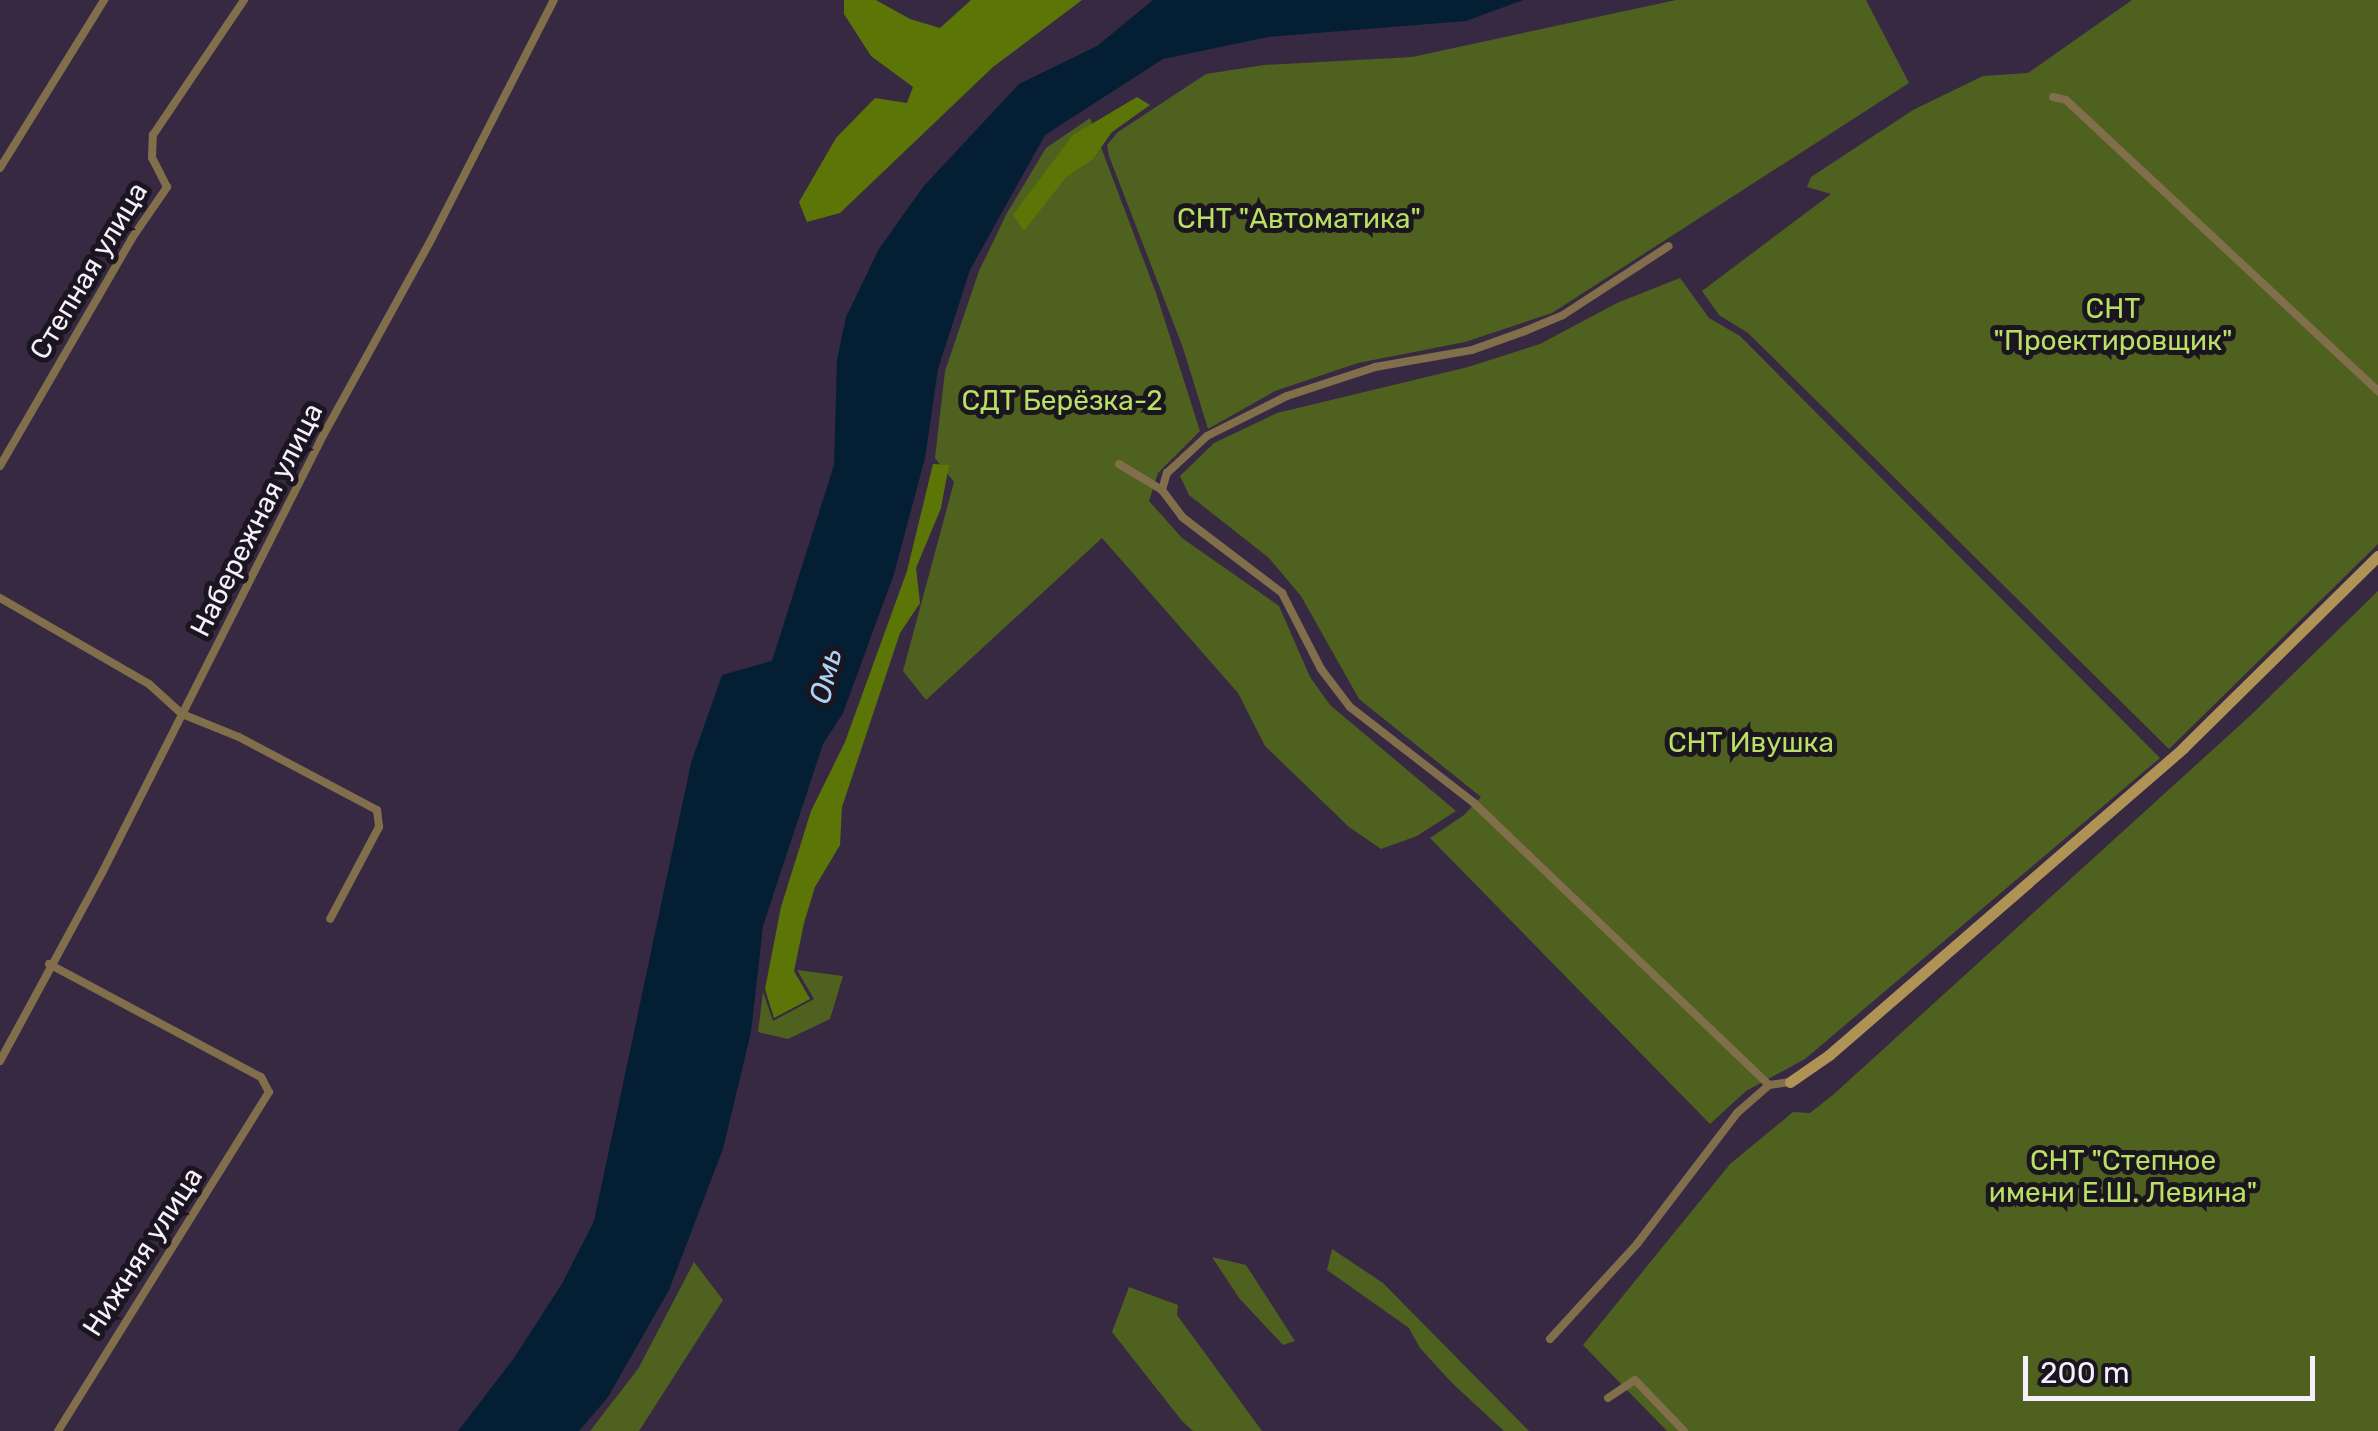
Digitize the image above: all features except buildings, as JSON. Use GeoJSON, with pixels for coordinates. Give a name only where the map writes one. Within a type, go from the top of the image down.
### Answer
{"type":"FeatureCollection","features":[{"type":"Feature","properties":{"kind":"street"},"geometry":{"type":"LineString","coordinates":[[0,168],[104,0]]}},
{"type":"Feature","properties":{"kind":"street","name":"Степная улица"},"geometry":{"type":"LineString","coordinates":[[0,466],[132,238],[167,187],[166,176],[152,158],[153,135],[244,0]]}},
{"type":"Feature","properties":{"kind":"street","name":"Набережная улица"},"geometry":{"type":"LineString","coordinates":[[0,1060],[102,873],[320,441],[432,238],[554,0]]}},
{"type":"Feature","properties":{"kind":"street"},"geometry":{"type":"LineString","coordinates":[[2052,97],[2066,100],[2378,391]]}},
{"type":"Feature","properties":{"kind":"street"},"geometry":{"type":"LineString","coordinates":[[1162,490],[1167,473],[1207,436],[1287,396],[1375,367],[1472,350],[1525,331],[1564,315],[1669,246]]}},
{"type":"Feature","properties":{"kind":"street"},"geometry":{"type":"LineString","coordinates":[[1119,464],[1162,490],[1182,517],[1282,593],[1321,669],[1350,707],[1474,804],[1770,1085]]}},
{"type":"Feature","properties":{"kind":"street"},"geometry":{"type":"LineString","coordinates":[[1550,1339],[1637,1244],[1737,1113],[1770,1085],[1790,1082],[1829,1055],[2170,758],[2378,556]]}},
{"type":"Feature","properties":{"kind":"street"},"geometry":{"type":"LineString","coordinates":[[0,598],[148,684],[182,714],[239,737],[377,810],[379,827],[330,920]]}},
{"type":"Feature","properties":{"kind":"street","name":"Нижняя улица"},"geometry":{"type":"LineString","coordinates":[[49,964],[261,1077],[267,1085],[268,1098],[58,1431]]}},
{"type":"Feature","properties":{"kind":"street"},"geometry":{"type":"LineString","coordinates":[[1608,1398],[1635,1380],[1684,1431]]}},
{"type":"Feature","properties":{"kind":"green space"},"geometry":{"type":"Polygon","coordinates":[[[844,0],[876,0],[910,19],[940,28],[971,0],[1082,0],[993,67],[840,213],[807,222],[799,202],[836,138],[875,98],[907,103],[913,87],[871,56],[844,14],[844,0]]]}},
{"type":"Feature","properties":{"kind":"green space","name":"СНТ \"Автоматика\""},"geometry":{"type":"Polygon","coordinates":[[[1676,0],[1866,0],[1909,83],[1552,313],[1465,342],[1358,363],[1275,391],[1208,429],[1183,348],[1109,156],[1107,145],[1118,132],[1206,74],[1264,65],[1412,57],[1676,0]]]}},
{"type":"Feature","properties":{"kind":"green space","name":"СНТ \"Проектировщик\""},"geometry":{"type":"Polygon","coordinates":[[[2132,0],[2378,0],[2378,544],[2169,749],[1748,333],[1719,315],[1702,291],[1831,194],[1807,187],[1811,177],[1913,110],[1983,76],[2028,73],[2132,0]]]}},
{"type":"Feature","properties":{"kind":"green space"},"geometry":{"type":"Polygon","coordinates":[[[1137,97],[1150,105],[1112,132],[1093,159],[1066,177],[1024,231],[1013,215],[1073,135],[1137,97]]]}},
{"type":"Feature","properties":{"kind":"green space","name":"СДТ Берёзка-2"},"geometry":{"type":"Polygon","coordinates":[[[1090,118],[1156,293],[1200,431],[1158,473],[1149,501],[1182,538],[1279,606],[1310,677],[1330,705],[1456,811],[1417,836],[1381,849],[1349,827],[1265,746],[1238,693],[1102,538],[926,700],[903,671],[954,482],[935,458],[945,371],[979,271],[1007,213],[1046,148],[1090,118]]]}},
{"type":"Feature","properties":{"kind":"green space","name":"СНТ Ивушка"},"geometry":{"type":"Polygon","coordinates":[[[1680,278],[1709,318],[1740,336],[2160,758],[1805,1059],[1746,1091],[1710,1124],[1430,838],[1464,815],[1481,797],[1359,699],[1301,596],[1269,558],[1189,495],[1180,476],[1214,443],[1277,413],[1468,367],[1540,344],[1617,303],[1680,278]]]}},
{"type":"Feature","properties":{"kind":"green space"},"geometry":{"type":"Polygon","coordinates":[[[933,464],[949,465],[941,508],[916,568],[920,603],[900,633],[842,807],[840,845],[815,887],[804,923],[794,971],[810,999],[774,1018],[765,989],[781,907],[811,811],[845,742],[907,571],[933,464]]]}},
{"type":"Feature","properties":{"kind":"green space","name":"СНТ \"Степное имени Е.Ш. Левина\""},"geometry":{"type":"Polygon","coordinates":[[[2378,591],[2378,1431],[1667,1431],[1583,1345],[1730,1164],[1793,1112],[1810,1113],[1834,1094],[2251,715],[2378,591]]]}},
{"type":"Feature","properties":{"kind":"green space"},"geometry":{"type":"Polygon","coordinates":[[[797,970],[843,976],[830,1019],[788,1039],[758,1032],[763,992],[773,1021],[814,999],[797,970]]]}},
{"type":"Feature","properties":{"kind":"green space"},"geometry":{"type":"Polygon","coordinates":[[[1332,1249],[1383,1283],[1529,1431],[1504,1431],[1452,1383],[1420,1348],[1409,1328],[1327,1270],[1332,1249]]]}},
{"type":"Feature","properties":{"kind":"green space"},"geometry":{"type":"Polygon","coordinates":[[[1212,1257],[1246,1265],[1295,1341],[1283,1345],[1239,1298],[1212,1257]]]}},
{"type":"Feature","properties":{"kind":"green space"},"geometry":{"type":"Polygon","coordinates":[[[694,1262],[723,1300],[639,1431],[590,1431],[638,1369],[694,1262]]]}},
{"type":"Feature","properties":{"kind":"green space"},"geometry":{"type":"Polygon","coordinates":[[[1129,1287],[1178,1305],[1177,1315],[1262,1431],[1193,1431],[1182,1421],[1112,1332],[1129,1287]]]}},
{"type":"Feature","properties":{"kind":"water","name":"Омь"},"geometry":{"type":"Polygon","coordinates":[[[1153,0],[1523,0],[1466,21],[1268,37],[1163,59],[1045,135],[970,270],[938,369],[925,458],[894,574],[843,713],[823,744],[763,926],[751,1032],[723,1149],[669,1290],[608,1397],[579,1431],[458,1431],[514,1358],[563,1282],[594,1221],[691,763],[722,675],[772,661],[834,465],[837,359],[846,317],[879,249],[923,187],[1019,84],[1097,46],[1153,0]]]}}]}
